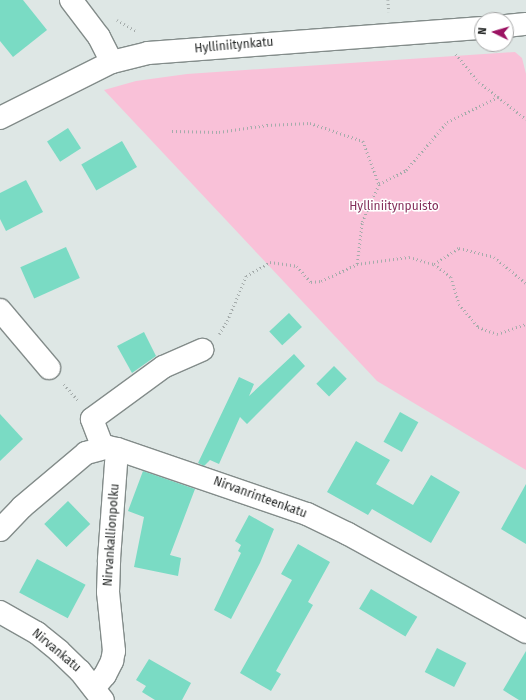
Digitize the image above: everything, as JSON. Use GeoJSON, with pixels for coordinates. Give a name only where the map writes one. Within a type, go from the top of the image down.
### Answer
{"type":"FeatureCollection","features":[{"type":"Feature","properties":{"kind":"street"},"geometry":{"type":"LineString","coordinates":[[71,0],[99,37],[112,62]]}},
{"type":"Feature","properties":{"kind":"street"},"geometry":{"type":"LineString","coordinates":[[514,25],[526,24]]}},
{"type":"Feature","properties":{"kind":"street","name":"Hylliniitynkatu"},"geometry":{"type":"LineString","coordinates":[[0,118],[112,62],[165,52],[474,29]]}},
{"type":"Feature","properties":{"kind":"street"},"geometry":{"type":"LineString","coordinates":[[0,310],[49,368]]}},
{"type":"Feature","properties":{"kind":"street"},"geometry":{"type":"LineString","coordinates":[[0,530],[22,507],[86,453],[110,448],[92,419],[163,367],[202,350]]}},
{"type":"Feature","properties":{"kind":"street","name":"Nirvanrinteenkatu"},"geometry":{"type":"LineString","coordinates":[[110,448],[307,514],[348,534],[526,632]]}},
{"type":"Feature","properties":{"kind":"street","name":"Nirvankallionpolku"},"geometry":{"type":"LineString","coordinates":[[99,694],[114,651],[108,592],[110,448]]}},
{"type":"Feature","properties":{"kind":"street","name":"Nirvankatu"},"geometry":{"type":"LineString","coordinates":[[0,612],[37,633],[64,656],[99,694]]}},
{"type":"Feature","properties":{"kind":"path"},"geometry":{"type":"LineString","coordinates":[[461,50],[453,50],[479,82],[526,119]]}},
{"type":"Feature","properties":{"kind":"path"},"geometry":{"type":"LineString","coordinates":[[357,264],[362,222],[379,184],[406,170],[447,122],[498,97]]}},
{"type":"Feature","properties":{"kind":"path"},"geometry":{"type":"LineString","coordinates":[[172,131],[219,132],[267,125],[310,123],[364,141],[379,184]]}},
{"type":"Feature","properties":{"kind":"path"},"geometry":{"type":"LineString","coordinates":[[434,264],[458,248],[494,257],[526,283]]}},
{"type":"Feature","properties":{"kind":"path"},"geometry":{"type":"LineString","coordinates":[[202,350],[222,332],[246,276],[270,262],[297,266],[311,282],[321,281],[357,264],[409,257],[434,264],[451,277],[459,304],[478,327],[497,334],[526,324]]}},
{"type":"Feature","properties":{"kind":"path"},"geometry":{"type":"LineString","coordinates":[[49,368],[73,393],[92,419]]}},
{"type":"Feature","properties":{"kind":"green space","name":"Hylliniitynpuisto"},"geometry":{"type":"Polygon","coordinates":[[[515,52],[522,58],[526,74],[526,470],[377,381],[104,90],[136,81],[187,74],[515,52]]]}},
{"type":"Feature","properties":{"kind":"building"},"geometry":{"type":"Polygon","coordinates":[[[0,0],[23,0],[47,30],[13,57],[0,41],[0,0]]]}},
{"type":"Feature","properties":{"kind":"building"},"geometry":{"type":"Polygon","coordinates":[[[68,128],[81,148],[60,162],[47,142],[68,128]]]}},
{"type":"Feature","properties":{"kind":"building"},"geometry":{"type":"Polygon","coordinates":[[[122,141],[137,167],[96,190],[81,164],[122,141]]]}},
{"type":"Feature","properties":{"kind":"building"},"geometry":{"type":"Polygon","coordinates":[[[26,180],[43,212],[6,231],[0,219],[0,193],[26,180]]]}},
{"type":"Feature","properties":{"kind":"building"},"geometry":{"type":"Polygon","coordinates":[[[66,247],[80,278],[34,298],[20,267],[66,247]]]}},
{"type":"Feature","properties":{"kind":"building"},"geometry":{"type":"Polygon","coordinates":[[[289,313],[302,327],[282,345],[269,331],[289,313]]]}},
{"type":"Feature","properties":{"kind":"building"},"geometry":{"type":"Polygon","coordinates":[[[144,332],[156,356],[132,373],[117,346],[144,332]]]}},
{"type":"Feature","properties":{"kind":"building"},"geometry":{"type":"Polygon","coordinates":[[[294,354],[305,366],[247,424],[240,417],[219,464],[210,460],[204,466],[198,463],[239,377],[254,384],[249,396],[294,354]]]}},
{"type":"Feature","properties":{"kind":"building"},"geometry":{"type":"Polygon","coordinates":[[[334,366],[347,379],[329,396],[316,384],[334,366]]]}},
{"type":"Feature","properties":{"kind":"building"},"geometry":{"type":"Polygon","coordinates":[[[400,412],[418,422],[402,452],[384,442],[400,412]]]}},
{"type":"Feature","properties":{"kind":"building"},"geometry":{"type":"Polygon","coordinates":[[[0,414],[23,439],[0,461],[0,414]]]}},
{"type":"Feature","properties":{"kind":"building"},"geometry":{"type":"Polygon","coordinates":[[[356,441],[390,460],[376,484],[413,505],[431,475],[460,492],[431,543],[372,509],[368,515],[327,492],[356,441]]]}},
{"type":"Feature","properties":{"kind":"building"},"geometry":{"type":"Polygon","coordinates":[[[143,471],[195,489],[170,555],[181,558],[178,576],[134,567],[144,517],[128,511],[143,471]]]}},
{"type":"Feature","properties":{"kind":"building"},"geometry":{"type":"Polygon","coordinates":[[[526,484],[526,544],[501,529],[526,484]]]}},
{"type":"Feature","properties":{"kind":"building"},"geometry":{"type":"Polygon","coordinates":[[[68,501],[90,524],[66,547],[44,524],[68,501]]]}},
{"type":"Feature","properties":{"kind":"building"},"geometry":{"type":"Polygon","coordinates":[[[249,515],[274,529],[260,563],[231,619],[214,610],[241,553],[238,551],[241,545],[235,541],[249,515]]]}},
{"type":"Feature","properties":{"kind":"building"},"geometry":{"type":"Polygon","coordinates":[[[298,544],[330,562],[308,602],[313,605],[276,671],[281,674],[271,691],[240,673],[292,580],[281,574],[298,544]]]}},
{"type":"Feature","properties":{"kind":"building"},"geometry":{"type":"Polygon","coordinates":[[[37,559],[86,585],[68,618],[19,593],[37,559]]]}},
{"type":"Feature","properties":{"kind":"building"},"geometry":{"type":"Polygon","coordinates":[[[371,589],[417,617],[405,637],[359,609],[371,589]]]}},
{"type":"Feature","properties":{"kind":"building"},"geometry":{"type":"Polygon","coordinates":[[[437,648],[466,663],[454,687],[425,672],[437,648]]]}},
{"type":"Feature","properties":{"kind":"building"},"geometry":{"type":"Polygon","coordinates":[[[526,651],[526,700],[519,700],[503,690],[526,651]]]}},
{"type":"Feature","properties":{"kind":"building"},"geometry":{"type":"Polygon","coordinates":[[[149,659],[191,683],[182,700],[155,700],[142,692],[146,686],[136,680],[149,659]]]}}]}
